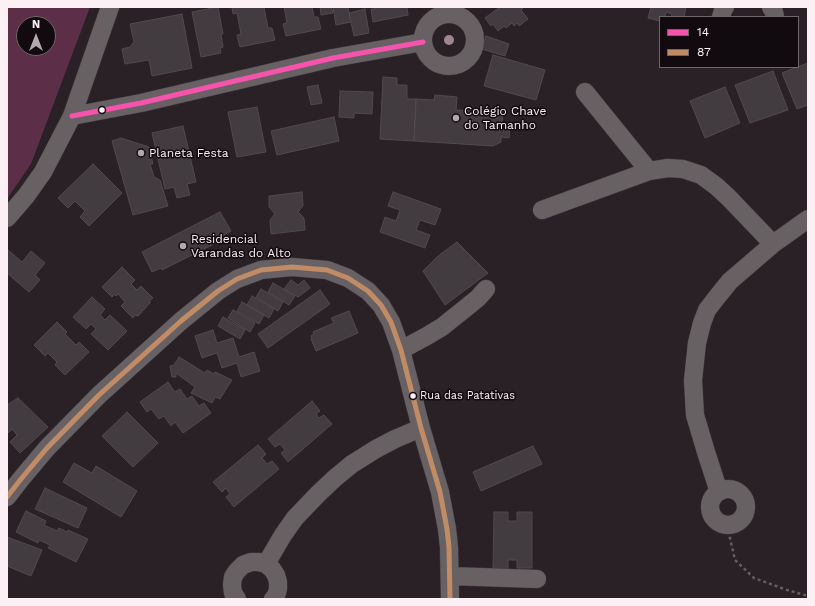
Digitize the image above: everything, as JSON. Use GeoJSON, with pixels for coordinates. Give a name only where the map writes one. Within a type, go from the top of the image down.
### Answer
{"type":"FeatureCollection","features":[{"type":"Feature","properties":{"kind":"street"},"geometry":{"type":"LineString","coordinates":[[7,218],[26,196],[43,172],[72,116],[110,7]]}},
{"type":"Feature","properties":{"kind":"street"},"geometry":{"type":"LineString","coordinates":[[72,116],[141,103],[333,58],[423,42]]}},
{"type":"Feature","properties":{"kind":"street"},"geometry":{"type":"LineString","coordinates":[[585,92],[650,171]]}},
{"type":"Feature","properties":{"kind":"street"},"geometry":{"type":"LineString","coordinates":[[542,210],[650,171],[668,168],[683,169],[700,175],[716,186],[773,244]]}},
{"type":"Feature","properties":{"kind":"street"},"geometry":{"type":"LineString","coordinates":[[719,492],[695,415],[693,380],[697,343],[702,323],[707,310],[730,281],[773,244],[808,219]]}},
{"type":"Feature","properties":{"kind":"street"},"geometry":{"type":"LineString","coordinates":[[7,497],[48,448],[99,395],[170,331],[218,291],[237,279],[261,270],[292,267],[326,270],[348,278],[368,291],[381,305],[391,322],[401,350],[420,428],[440,492],[447,529],[450,599]]}},
{"type":"Feature","properties":{"kind":"street"},"geometry":{"type":"LineString","coordinates":[[401,350],[446,324],[478,298],[486,289]]}},
{"type":"Feature","properties":{"kind":"street"},"geometry":{"type":"LineString","coordinates":[[266,564],[295,518],[335,478],[352,464],[395,439],[420,428]]}},
{"type":"Feature","properties":{"kind":"street"},"geometry":{"type":"LineString","coordinates":[[731,490],[741,496],[744,501],[745,512],[738,522],[727,525],[721,524],[712,517],[710,505],[711,500],[719,492],[731,490]]}},
{"type":"Feature","properties":{"kind":"street"},"geometry":{"type":"LineString","coordinates":[[237,599],[233,593],[233,577],[243,565],[250,562],[266,564],[276,575],[278,589],[276,596],[273,599]]}},
{"type":"Feature","properties":{"kind":"street"},"geometry":{"type":"LineString","coordinates":[[450,576],[537,579]]}},
{"type":"Feature","properties":{"kind":"path"},"geometry":{"type":"LineString","coordinates":[[727,525],[735,560],[754,578],[808,596]]}},
{"type":"Feature","properties":{"kind":"shaded area"},"geometry":{"type":"Polygon","coordinates":[[[7,7],[90,7],[31,164],[7,199],[7,7]]]}},
{"type":"Feature","properties":{"kind":"building"},"geometry":{"type":"Polygon","coordinates":[[[218,7],[223,34],[221,34],[223,47],[220,48],[221,53],[201,57],[192,12],[218,7]]]}},
{"type":"Feature","properties":{"kind":"building"},"geometry":{"type":"Polygon","coordinates":[[[232,7],[268,7],[264,8],[268,28],[272,28],[275,40],[240,47],[237,35],[241,34],[237,13],[233,14],[232,7]]]}},
{"type":"Feature","properties":{"kind":"building"},"geometry":{"type":"Polygon","coordinates":[[[284,7],[312,7],[314,17],[318,17],[321,29],[286,36],[283,24],[287,23],[284,7]]]}},
{"type":"Feature","properties":{"kind":"building"},"geometry":{"type":"Polygon","coordinates":[[[320,7],[331,7],[333,13],[321,15],[320,7]]]}},
{"type":"Feature","properties":{"kind":"building"},"geometry":{"type":"Polygon","coordinates":[[[333,7],[348,7],[351,22],[336,25],[333,7]]]}},
{"type":"Feature","properties":{"kind":"building"},"geometry":{"type":"Polygon","coordinates":[[[374,7],[407,7],[408,15],[373,22],[371,9],[375,9],[374,7]]]}},
{"type":"Feature","properties":{"kind":"building"},"geometry":{"type":"Polygon","coordinates":[[[500,7],[524,7],[521,10],[528,19],[519,26],[517,23],[514,26],[512,23],[506,28],[504,26],[498,31],[493,24],[491,26],[485,18],[500,7]]]}},
{"type":"Feature","properties":{"kind":"building"},"geometry":{"type":"Polygon","coordinates":[[[651,7],[686,7],[684,16],[671,16],[672,14],[666,12],[665,16],[659,16],[659,21],[648,18],[651,7]]]}},
{"type":"Feature","properties":{"kind":"building"},"geometry":{"type":"Polygon","coordinates":[[[365,9],[369,33],[354,36],[349,13],[365,9]]]}},
{"type":"Feature","properties":{"kind":"building"},"geometry":{"type":"Polygon","coordinates":[[[182,14],[192,68],[152,76],[149,60],[125,64],[122,49],[130,47],[134,42],[130,24],[182,14]]]}},
{"type":"Feature","properties":{"kind":"building"},"geometry":{"type":"Polygon","coordinates":[[[486,36],[509,44],[505,56],[482,49],[486,36]]]}},
{"type":"Feature","properties":{"kind":"building"},"geometry":{"type":"Polygon","coordinates":[[[493,55],[545,70],[536,100],[484,86],[493,55]]]}},
{"type":"Feature","properties":{"kind":"building"},"geometry":{"type":"Polygon","coordinates":[[[808,63],[808,105],[797,109],[782,73],[799,68],[799,66],[808,63]]]}},
{"type":"Feature","properties":{"kind":"building"},"geometry":{"type":"Polygon","coordinates":[[[773,71],[788,110],[750,123],[735,85],[773,71]]]}},
{"type":"Feature","properties":{"kind":"building"},"geometry":{"type":"Polygon","coordinates":[[[383,77],[397,78],[397,85],[407,85],[407,99],[416,99],[414,141],[380,139],[383,77]]]}},
{"type":"Feature","properties":{"kind":"building"},"geometry":{"type":"Polygon","coordinates":[[[318,85],[322,103],[311,105],[307,87],[318,85]]]}},
{"type":"Feature","properties":{"kind":"building"},"geometry":{"type":"Polygon","coordinates":[[[725,87],[740,123],[705,138],[690,101],[725,87]]]}},
{"type":"Feature","properties":{"kind":"building"},"geometry":{"type":"Polygon","coordinates":[[[340,91],[373,92],[372,114],[354,113],[354,118],[339,117],[340,91]]]}},
{"type":"Feature","properties":{"kind":"building"},"geometry":{"type":"Polygon","coordinates":[[[435,95],[457,97],[456,110],[486,112],[486,109],[503,110],[502,123],[510,123],[509,138],[501,137],[501,142],[493,146],[414,141],[416,99],[434,100],[435,95]]]}},
{"type":"Feature","properties":{"kind":"building"},"geometry":{"type":"Polygon","coordinates":[[[257,107],[266,152],[237,157],[228,112],[257,107]]]}},
{"type":"Feature","properties":{"kind":"building"},"geometry":{"type":"Polygon","coordinates":[[[334,117],[339,141],[277,155],[271,131],[334,117]]]}},
{"type":"Feature","properties":{"kind":"building"},"geometry":{"type":"Polygon","coordinates":[[[183,126],[196,182],[187,184],[190,195],[177,198],[174,187],[165,189],[152,133],[183,126]]]}},
{"type":"Feature","properties":{"kind":"building"},"geometry":{"type":"Polygon","coordinates":[[[121,138],[149,147],[153,164],[150,164],[154,177],[160,180],[168,206],[133,215],[112,141],[121,138]]]}},
{"type":"Feature","properties":{"kind":"building"},"geometry":{"type":"Polygon","coordinates":[[[93,164],[122,193],[89,226],[80,217],[85,211],[75,201],[68,208],[58,198],[93,164]]]}},
{"type":"Feature","properties":{"kind":"building"},"geometry":{"type":"Polygon","coordinates":[[[302,192],[303,206],[298,212],[304,218],[305,230],[271,234],[270,220],[275,214],[269,207],[269,196],[302,192]]]}},
{"type":"Feature","properties":{"kind":"building"},"geometry":{"type":"Polygon","coordinates":[[[393,192],[441,209],[435,225],[420,220],[416,230],[430,235],[425,248],[380,232],[385,217],[396,221],[400,210],[388,206],[393,192]]]}},
{"type":"Feature","properties":{"kind":"building","name":"Residencial Varandas do Alto"},"geometry":{"type":"Polygon","coordinates":[[[220,212],[231,231],[222,236],[224,239],[162,270],[161,268],[152,272],[142,252],[220,212]]]}},
{"type":"Feature","properties":{"kind":"building"},"geometry":{"type":"Polygon","coordinates":[[[457,242],[488,273],[445,305],[423,271],[438,256],[457,242]]]}},
{"type":"Feature","properties":{"kind":"building"},"geometry":{"type":"Polygon","coordinates":[[[7,249],[22,262],[31,251],[45,263],[35,275],[40,280],[29,292],[7,273],[7,249]]]}},
{"type":"Feature","properties":{"kind":"building"},"geometry":{"type":"Polygon","coordinates":[[[122,267],[135,280],[131,284],[137,290],[141,286],[153,298],[138,316],[135,315],[133,318],[121,306],[125,302],[118,294],[116,296],[115,294],[112,297],[102,287],[122,267]]]}},
{"type":"Feature","properties":{"kind":"building"},"geometry":{"type":"Polygon","coordinates":[[[291,280],[298,285],[304,280],[310,288],[298,297],[284,289],[291,280]]]}},
{"type":"Feature","properties":{"kind":"building"},"geometry":{"type":"Polygon","coordinates":[[[273,283],[295,296],[289,305],[268,292],[273,283]]]}},
{"type":"Feature","properties":{"kind":"building"},"geometry":{"type":"Polygon","coordinates":[[[261,289],[283,302],[278,311],[256,297],[261,289]]]}},
{"type":"Feature","properties":{"kind":"building"},"geometry":{"type":"Polygon","coordinates":[[[320,290],[330,304],[268,348],[258,334],[320,290]]]}},
{"type":"Feature","properties":{"kind":"building"},"geometry":{"type":"Polygon","coordinates":[[[252,296],[274,309],[269,318],[247,305],[252,296]]]}},
{"type":"Feature","properties":{"kind":"building"},"geometry":{"type":"Polygon","coordinates":[[[92,297],[105,309],[100,315],[105,320],[110,315],[127,331],[108,350],[91,334],[96,329],[91,324],[86,329],[73,317],[92,297]]]}},
{"type":"Feature","properties":{"kind":"building"},"geometry":{"type":"Polygon","coordinates":[[[242,302],[264,315],[259,324],[237,311],[242,302]]]}},
{"type":"Feature","properties":{"kind":"building"},"geometry":{"type":"Polygon","coordinates":[[[233,310],[255,323],[250,332],[228,318],[233,310]]]}},
{"type":"Feature","properties":{"kind":"building"},"geometry":{"type":"Polygon","coordinates":[[[349,311],[358,333],[316,351],[311,339],[311,336],[314,334],[313,332],[334,323],[331,318],[349,311]]]}},
{"type":"Feature","properties":{"kind":"building"},"geometry":{"type":"Polygon","coordinates":[[[223,317],[245,330],[240,339],[218,326],[223,317]]]}},
{"type":"Feature","properties":{"kind":"building"},"geometry":{"type":"Polygon","coordinates":[[[57,322],[67,332],[65,334],[76,345],[79,342],[89,352],[65,375],[55,365],[57,362],[48,353],[45,356],[34,345],[57,322]]]}},
{"type":"Feature","properties":{"kind":"building"},"geometry":{"type":"Polygon","coordinates":[[[213,330],[217,343],[233,338],[239,357],[254,352],[260,371],[241,377],[237,363],[222,368],[217,353],[202,358],[195,336],[213,330]]]}},
{"type":"Feature","properties":{"kind":"building"},"geometry":{"type":"Polygon","coordinates":[[[179,357],[205,373],[207,370],[214,374],[215,372],[232,380],[220,399],[215,397],[212,403],[191,393],[195,387],[176,373],[176,377],[172,377],[170,366],[174,365],[179,357]]]}},
{"type":"Feature","properties":{"kind":"building"},"geometry":{"type":"Polygon","coordinates":[[[168,382],[175,392],[180,389],[187,399],[192,396],[199,406],[204,403],[211,413],[183,433],[175,422],[171,426],[164,416],[159,419],[151,409],[147,412],[140,402],[168,382]]]}},
{"type":"Feature","properties":{"kind":"building"},"geometry":{"type":"Polygon","coordinates":[[[18,398],[48,427],[20,453],[10,442],[17,435],[12,429],[7,434],[7,405],[18,398]]]}},
{"type":"Feature","properties":{"kind":"building"},"geometry":{"type":"Polygon","coordinates":[[[312,401],[320,411],[316,414],[319,418],[324,415],[332,424],[288,462],[281,453],[285,450],[280,444],[275,447],[268,439],[312,401]]]}},
{"type":"Feature","properties":{"kind":"building"},"geometry":{"type":"Polygon","coordinates":[[[127,412],[158,443],[133,467],[102,436],[127,412]]]}},
{"type":"Feature","properties":{"kind":"building"},"geometry":{"type":"Polygon","coordinates":[[[258,445],[266,454],[262,458],[267,464],[272,461],[279,469],[234,507],[226,497],[230,494],[226,488],[222,492],[213,482],[258,445]]]}},
{"type":"Feature","properties":{"kind":"building"},"geometry":{"type":"Polygon","coordinates":[[[533,446],[542,464],[481,491],[473,472],[533,446]]]}},
{"type":"Feature","properties":{"kind":"building"},"geometry":{"type":"Polygon","coordinates":[[[74,463],[92,473],[96,466],[137,491],[121,517],[63,482],[74,463]]]}},
{"type":"Feature","properties":{"kind":"building"},"geometry":{"type":"Polygon","coordinates":[[[45,488],[87,508],[78,528],[35,509],[45,488]]]}},
{"type":"Feature","properties":{"kind":"building"},"geometry":{"type":"Polygon","coordinates":[[[26,511],[46,521],[44,525],[57,531],[59,528],[67,532],[68,530],[88,539],[76,562],[48,548],[50,545],[39,540],[38,543],[16,532],[26,511]]]}},
{"type":"Feature","properties":{"kind":"building"},"geometry":{"type":"Polygon","coordinates":[[[494,512],[508,512],[508,521],[517,521],[517,512],[532,512],[532,568],[517,568],[517,560],[508,560],[508,569],[493,569],[494,512]]]}},
{"type":"Feature","properties":{"kind":"building"},"geometry":{"type":"Polygon","coordinates":[[[7,537],[42,550],[31,576],[7,566],[7,537]]]}},
{"type":"Feature","properties":{"kind":"transit line","name":"14"},"geometry":{"type":"LineString","coordinates":[[72,116],[141,103],[333,58],[423,42]]}},
{"type":"Feature","properties":{"kind":"transit line","name":"87"},"geometry":{"type":"LineString","coordinates":[[7,497],[47,448],[99,395],[181,321],[218,291],[237,279],[261,270],[292,267],[327,270],[348,278],[368,291],[381,305],[391,322],[401,350],[421,428],[440,492],[449,547],[450,599]]}},
{"type":"Feature","properties":{"kind":"place","name":"Colégio Chave do Tamanho"},"geometry":{"type":"Point","coordinates":[456,118]}},
{"type":"Feature","properties":{"kind":"place","name":"Planeta Festa"},"geometry":{"type":"Point","coordinates":[141,153]}},
{"type":"Feature","properties":{"kind":"place","name":"Residencial Varandas do Alto"},"geometry":{"type":"Point","coordinates":[183,246]}},
{"type":"Feature","properties":{"kind":"place","name":"Rua das Patativas"},"geometry":{"type":"Point","coordinates":[413,396]}}]}
